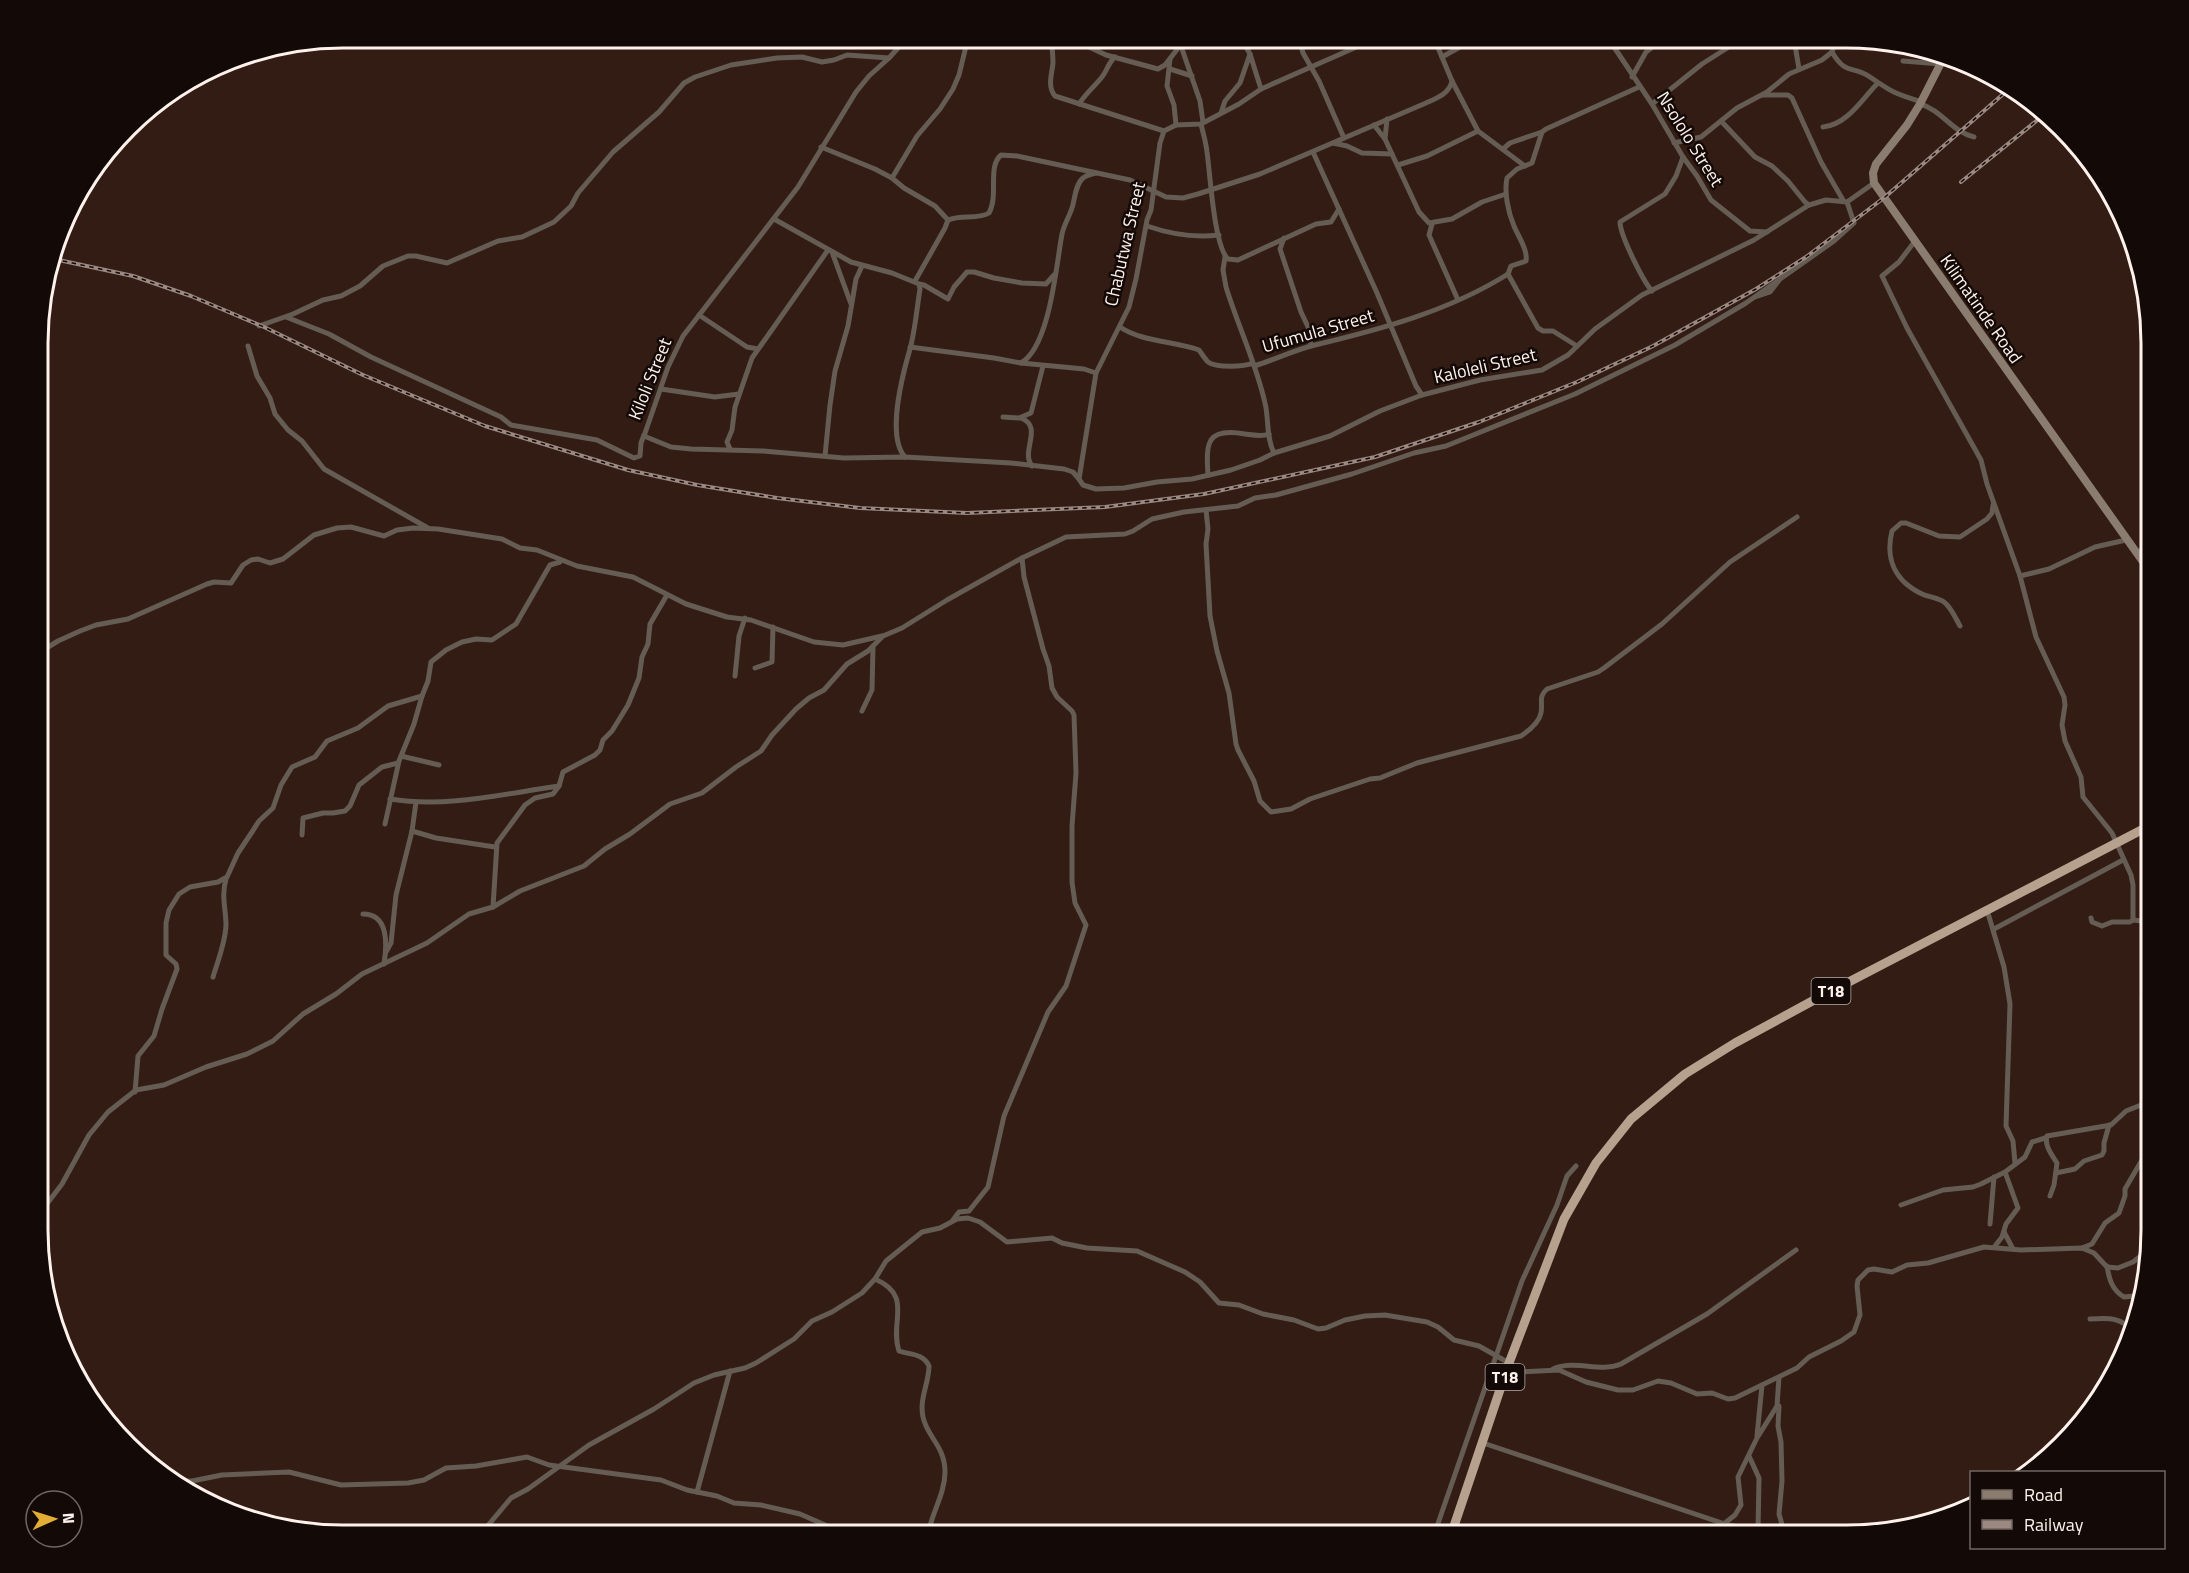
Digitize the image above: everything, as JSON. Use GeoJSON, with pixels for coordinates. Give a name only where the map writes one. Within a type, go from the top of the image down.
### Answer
{"type":"FeatureCollection","features":[{"type":"Feature","properties":{"kind":"highway","name":"T18"},"geometry":{"type":"LineString","coordinates":[[1454,1525],[1509,1363],[1563,1219],[1596,1163],[1640,1109],[1685,1074],[1735,1043],[2141,830]]}},
{"type":"Feature","properties":{"kind":"main road"},"geometry":{"type":"LineString","coordinates":[[1874,183],[1873,173],[1876,164],[1907,125],[1941,64]]}},
{"type":"Feature","properties":{"kind":"main road","name":"Kilimatinde Road"},"geometry":{"type":"LineString","coordinates":[[1874,183],[2141,559]]}},
{"type":"Feature","properties":{"kind":"street","name":"Kiloli Street"},"geometry":{"type":"LineString","coordinates":[[898,48],[863,83],[798,187],[677,347],[644,435],[647,439],[671,447],[844,458],[905,456],[1011,463],[1064,469],[1072,472],[1079,479]]}},
{"type":"Feature","properties":{"kind":"street"},"geometry":{"type":"LineString","coordinates":[[892,178],[917,136],[940,109],[953,89],[966,48]]}},
{"type":"Feature","properties":{"kind":"street"},"geometry":{"type":"LineString","coordinates":[[1052,48],[1053,61],[1050,83],[1055,96],[1164,131],[1176,125],[1202,123],[1261,89],[1355,48]]}},
{"type":"Feature","properties":{"kind":"street"},"geometry":{"type":"LineString","coordinates":[[1091,48],[1106,55],[1158,69],[1162,68],[1177,48]]}},
{"type":"Feature","properties":{"kind":"street"},"geometry":{"type":"LineString","coordinates":[[1185,48],[1200,101],[1211,190],[1225,256],[1223,270],[1226,286],[1265,403],[1274,453]]}},
{"type":"Feature","properties":{"kind":"street"},"geometry":{"type":"LineString","coordinates":[[1247,48],[1261,89]]}},
{"type":"Feature","properties":{"kind":"street"},"geometry":{"type":"LineString","coordinates":[[1302,48],[1344,138]]}},
{"type":"Feature","properties":{"kind":"street"},"geometry":{"type":"LineString","coordinates":[[1438,48],[1452,81],[1478,131],[1525,166]]}},
{"type":"Feature","properties":{"kind":"street"},"geometry":{"type":"LineString","coordinates":[[1442,57],[1458,48]]}},
{"type":"Feature","properties":{"kind":"street","name":"Nsololo Street"},"geometry":{"type":"LineString","coordinates":[[1614,48],[1711,200],[1750,231],[1767,232]]}},
{"type":"Feature","properties":{"kind":"street"},"geometry":{"type":"LineString","coordinates":[[1632,76],[1646,52],[1651,48]]}},
{"type":"Feature","properties":{"kind":"street"},"geometry":{"type":"LineString","coordinates":[[1652,104],[1702,64],[1727,48]]}},
{"type":"Feature","properties":{"kind":"street"},"geometry":{"type":"LineString","coordinates":[[1795,48],[1798,69]]}},
{"type":"Feature","properties":{"kind":"street"},"geometry":{"type":"LineString","coordinates":[[1674,142],[1701,137],[1737,108],[1798,69],[1822,60],[1833,48]]}},
{"type":"Feature","properties":{"kind":"street"},"geometry":{"type":"LineString","coordinates":[[1832,52],[1839,64],[1869,76],[1877,84],[1897,95],[1936,111],[1960,132],[1974,137]]}},
{"type":"Feature","properties":{"kind":"street"},"geometry":{"type":"LineString","coordinates":[[1221,113],[1225,101],[1240,84],[1250,54]]}},
{"type":"Feature","properties":{"kind":"street"},"geometry":{"type":"LineString","coordinates":[[259,326],[319,302],[344,295],[383,266],[408,256],[447,262],[498,241],[522,237],[554,222],[571,206],[578,193],[613,152],[659,112],[684,83],[695,77],[731,65],[777,58],[802,57],[822,62],[847,55],[889,58]]}},
{"type":"Feature","properties":{"kind":"street"},"geometry":{"type":"LineString","coordinates":[[1080,104],[1088,91],[1104,75],[1109,63],[1115,57]]}},
{"type":"Feature","properties":{"kind":"street"},"geometry":{"type":"LineString","coordinates":[[1170,57],[1167,86],[1174,105],[1176,125]]}},
{"type":"Feature","properties":{"kind":"street"},"geometry":{"type":"LineString","coordinates":[[1903,61],[1941,64]]}},
{"type":"Feature","properties":{"kind":"street"},"geometry":{"type":"LineString","coordinates":[[1170,69],[1192,76]]}},
{"type":"Feature","properties":{"kind":"street"},"geometry":{"type":"LineString","coordinates":[[948,220],[962,215],[985,216],[989,213],[995,193],[995,164],[1001,156],[1017,156],[1130,180],[1166,197],[1183,198],[1233,185],[1314,152],[1332,142],[1441,96],[1450,87],[1452,81]]}},
{"type":"Feature","properties":{"kind":"street"},"geometry":{"type":"LineString","coordinates":[[1823,127],[1834,124],[1851,113],[1877,84]]}},
{"type":"Feature","properties":{"kind":"street"},"geometry":{"type":"LineString","coordinates":[[1503,149],[1510,143],[1542,132],[1639,87]]}},
{"type":"Feature","properties":{"kind":"street"},"geometry":{"type":"LineString","coordinates":[[48,647],[96,625],[128,619],[207,584],[213,582],[231,584],[243,565],[251,560],[258,559],[270,563],[283,559],[314,535],[337,528],[351,527],[384,536],[403,529],[430,529],[502,539],[520,548],[544,553],[561,562],[604,573],[633,577],[674,600],[728,617],[745,618],[809,641],[843,645],[883,636],[902,628],[1022,558],[1066,537],[1125,534],[1152,519],[1184,512],[1238,506],[1255,498],[1276,495],[1352,474],[1477,434],[1616,375],[1675,345],[1755,297],[1834,241],[1854,223],[1845,201],[1821,162],[1792,98],[1788,95],[1762,94]]}},
{"type":"Feature","properties":{"kind":"street"},"geometry":{"type":"LineString","coordinates":[[1385,139],[1387,119]]}},
{"type":"Feature","properties":{"kind":"street"},"geometry":{"type":"LineString","coordinates":[[1721,121],[1755,157],[1775,169],[1809,205]]}},
{"type":"Feature","properties":{"kind":"street"},"geometry":{"type":"LineString","coordinates":[[1374,125],[1385,139],[1419,212],[1432,224]]}},
{"type":"Feature","properties":{"kind":"street","name":"Chabutwa Street"},"geometry":{"type":"LineString","coordinates":[[1079,479],[1096,373],[1129,306],[1151,210],[1164,131]]}},
{"type":"Feature","properties":{"kind":"street"},"geometry":{"type":"LineString","coordinates":[[1398,165],[1427,156],[1478,131]]}},
{"type":"Feature","properties":{"kind":"street"},"geometry":{"type":"LineString","coordinates":[[1432,224],[1452,219],[1482,202],[1506,194],[1507,178],[1534,159],[1542,132]]}},
{"type":"Feature","properties":{"kind":"street"},"geometry":{"type":"LineString","coordinates":[[1332,142],[1362,153],[1392,154]]}},
{"type":"Feature","properties":{"kind":"street"},"geometry":{"type":"LineString","coordinates":[[821,147],[892,178],[910,192],[935,206],[948,220]]}},
{"type":"Feature","properties":{"kind":"street","name":"Kaloleli Street"},"geometry":{"type":"LineString","coordinates":[[1314,152],[1416,386],[1422,395],[1480,380],[1542,370],[1561,360],[1630,302],[1754,240],[1809,205],[1826,200],[1845,201],[1874,183]]}},
{"type":"Feature","properties":{"kind":"street"},"geometry":{"type":"LineString","coordinates":[[1652,291],[1637,267],[1621,231],[1620,222],[1665,194],[1683,158]]}},
{"type":"Feature","properties":{"kind":"street"},"geometry":{"type":"LineString","coordinates":[[1021,363],[1029,358],[1043,328],[1052,297],[1063,229],[1078,185],[1084,178],[1097,173]]}},
{"type":"Feature","properties":{"kind":"street","name":"Ufumula Street"},"geometry":{"type":"LineString","coordinates":[[1120,327],[1156,340],[1199,350],[1206,361],[1213,365],[1242,366],[1391,326],[1458,300],[1508,273],[1511,266],[1525,262],[1527,258],[1512,224],[1506,194]]}},
{"type":"Feature","properties":{"kind":"street"},"geometry":{"type":"LineString","coordinates":[[1331,222],[1339,209]]}},
{"type":"Feature","properties":{"kind":"street"},"geometry":{"type":"LineString","coordinates":[[774,219],[830,251],[862,266],[892,273],[926,286],[948,299],[954,287],[967,272],[1041,285],[1048,283],[1055,274]]}},
{"type":"Feature","properties":{"kind":"street"},"geometry":{"type":"LineString","coordinates":[[917,283],[948,220]]}},
{"type":"Feature","properties":{"kind":"street"},"geometry":{"type":"LineString","coordinates":[[1225,256],[1234,261],[1238,260],[1316,224],[1331,222],[1348,231]]}},
{"type":"Feature","properties":{"kind":"street"},"geometry":{"type":"LineString","coordinates":[[1432,224],[1429,235],[1458,300]]}},
{"type":"Feature","properties":{"kind":"street"},"geometry":{"type":"LineString","coordinates":[[1147,226],[1165,232],[1189,235],[1219,235]]}},
{"type":"Feature","properties":{"kind":"street"},"geometry":{"type":"LineString","coordinates":[[1284,238],[1280,249],[1309,329],[1311,346]]}},
{"type":"Feature","properties":{"kind":"street"},"geometry":{"type":"LineString","coordinates":[[1915,241],[1899,262],[1882,276],[1907,328],[1981,460],[2020,576],[2036,637],[2064,697],[2063,733],[2081,777],[2083,797],[2116,843],[2133,885],[2133,920]]}},
{"type":"Feature","properties":{"kind":"street"},"geometry":{"type":"LineString","coordinates":[[1269,244],[1280,249]]}},
{"type":"Feature","properties":{"kind":"street"},"geometry":{"type":"LineString","coordinates":[[830,251],[851,304]]}},
{"type":"Feature","properties":{"kind":"street"},"geometry":{"type":"LineString","coordinates":[[730,450],[727,442],[732,430],[738,394],[752,358],[830,251]]}},
{"type":"Feature","properties":{"kind":"street"},"geometry":{"type":"LineString","coordinates":[[825,456],[832,392],[858,274],[862,266]]}},
{"type":"Feature","properties":{"kind":"street"},"geometry":{"type":"LineString","coordinates":[[1508,273],[1538,328],[1543,331],[1553,331],[1577,346]]}},
{"type":"Feature","properties":{"kind":"street"},"geometry":{"type":"LineString","coordinates":[[905,456],[898,446],[898,404],[920,289],[917,283]]}},
{"type":"Feature","properties":{"kind":"street"},"geometry":{"type":"LineString","coordinates":[[699,315],[747,347],[758,349]]}},
{"type":"Feature","properties":{"kind":"street"},"geometry":{"type":"LineString","coordinates":[[286,317],[329,334],[370,357],[501,417],[511,426],[597,440],[634,458],[640,456],[644,435]]}},
{"type":"Feature","properties":{"kind":"street"},"geometry":{"type":"LineString","coordinates":[[248,346],[256,376],[270,398],[275,414],[288,430],[302,441],[324,469],[430,529]]}},
{"type":"Feature","properties":{"kind":"street"},"geometry":{"type":"LineString","coordinates":[[910,347],[1042,366],[1084,369],[1096,373]]}},
{"type":"Feature","properties":{"kind":"street"},"geometry":{"type":"LineString","coordinates":[[1019,418],[1031,413],[1042,366]]}},
{"type":"Feature","properties":{"kind":"street"},"geometry":{"type":"LineString","coordinates":[[661,389],[715,397],[738,394]]}},
{"type":"Feature","properties":{"kind":"street"},"geometry":{"type":"LineString","coordinates":[[1079,479],[1086,487],[1114,489],[1208,476],[1329,436],[1380,411],[1422,395]]}},
{"type":"Feature","properties":{"kind":"street"},"geometry":{"type":"LineString","coordinates":[[1003,417],[1019,418],[1029,422],[1032,427],[1028,458],[1032,466]]}},
{"type":"Feature","properties":{"kind":"street"},"geometry":{"type":"LineString","coordinates":[[1208,476],[1208,446],[1212,436],[1233,432],[1261,436],[1269,434]]}},
{"type":"Feature","properties":{"kind":"street"},"geometry":{"type":"LineString","coordinates":[[1960,626],[1945,603],[1918,592],[1898,574],[1890,562],[1889,555],[1892,531],[1901,523],[1906,523],[1939,536],[1960,537],[1987,519],[1992,513],[1993,501]]}},
{"type":"Feature","properties":{"kind":"street"},"geometry":{"type":"LineString","coordinates":[[1206,510],[1210,616],[1229,693],[1238,750],[1254,781],[1260,801],[1271,812],[1292,809],[1310,799],[1371,779],[1383,778],[1417,763],[1521,736],[1532,728],[1540,716],[1541,696],[1547,689],[1604,669],[1662,624],[1730,561],[1797,517]]}},
{"type":"Feature","properties":{"kind":"street"},"geometry":{"type":"LineString","coordinates":[[2020,576],[2049,569],[2096,547],[2126,540]]}},
{"type":"Feature","properties":{"kind":"street"},"geometry":{"type":"LineString","coordinates":[[2136,552],[2141,550]]}},
{"type":"Feature","properties":{"kind":"street"},"geometry":{"type":"LineString","coordinates":[[488,1525],[511,1498],[589,1445],[654,1409],[694,1383],[756,1363],[794,1339],[809,1323],[862,1293],[875,1279],[886,1261],[917,1235],[942,1227],[953,1220],[959,1212],[969,1211],[988,1187],[1004,1116],[1048,1011],[1066,986],[1086,925],[1075,903],[1072,882],[1072,826],[1076,773],[1074,716],[1052,688],[1049,666],[1024,577],[1022,558]]}},
{"type":"Feature","properties":{"kind":"street"},"geometry":{"type":"LineString","coordinates":[[385,824],[398,763],[428,681],[430,663],[446,650],[470,639],[493,639],[514,626],[550,565],[561,562]]}},
{"type":"Feature","properties":{"kind":"street"},"geometry":{"type":"LineString","coordinates":[[493,907],[495,847],[525,805],[535,798],[553,794],[559,786],[563,772],[600,750],[603,740],[612,731],[628,706],[639,678],[642,657],[648,644],[650,624],[667,595]]}},
{"type":"Feature","properties":{"kind":"street"},"geometry":{"type":"LineString","coordinates":[[735,676],[739,636],[745,618]]}},
{"type":"Feature","properties":{"kind":"street"},"geometry":{"type":"LineString","coordinates":[[755,668],[772,662],[773,627]]}},
{"type":"Feature","properties":{"kind":"street"},"geometry":{"type":"LineString","coordinates":[[48,1202],[62,1184],[89,1135],[108,1112],[135,1092],[164,1085],[206,1067],[247,1054],[273,1041],[316,1004],[336,994],[362,974],[427,943],[469,914],[493,907],[520,891],[584,866],[670,804],[704,792],[761,751],[772,735],[801,704],[824,690],[844,667],[883,636]]}},
{"type":"Feature","properties":{"kind":"street"},"geometry":{"type":"LineString","coordinates":[[862,711],[872,690],[873,646]]}},
{"type":"Feature","properties":{"kind":"street"},"geometry":{"type":"LineString","coordinates":[[213,977],[220,959],[225,932],[222,893],[227,878],[238,853],[259,821],[273,808],[281,785],[292,767],[315,757],[327,741],[358,728],[388,706],[422,696]]}},
{"type":"Feature","properties":{"kind":"street"},"geometry":{"type":"LineString","coordinates":[[401,756],[439,765]]}},
{"type":"Feature","properties":{"kind":"street"},"geometry":{"type":"LineString","coordinates":[[302,835],[303,818],[345,811],[350,806],[359,785],[382,767],[398,763]]}},
{"type":"Feature","properties":{"kind":"street"},"geometry":{"type":"LineString","coordinates":[[390,799],[416,802],[469,801],[559,786]]}},
{"type":"Feature","properties":{"kind":"street"},"geometry":{"type":"LineString","coordinates":[[386,952],[391,944],[399,881],[412,831],[416,802]]}},
{"type":"Feature","properties":{"kind":"street"},"geometry":{"type":"LineString","coordinates":[[412,831],[436,838],[495,847]]}},
{"type":"Feature","properties":{"kind":"street"},"geometry":{"type":"LineString","coordinates":[[1994,929],[2123,860]]}},
{"type":"Feature","properties":{"kind":"street"},"geometry":{"type":"LineString","coordinates":[[135,1092],[138,1056],[152,1039],[177,969],[176,964],[165,953],[169,910],[179,894],[186,889],[227,878]]}},
{"type":"Feature","properties":{"kind":"street"},"geometry":{"type":"LineString","coordinates":[[1988,910],[2010,1004],[2006,1126],[2013,1141],[2015,1163]]}},
{"type":"Feature","properties":{"kind":"street"},"geometry":{"type":"LineString","coordinates":[[363,914],[376,916],[383,924],[386,952],[384,964]]}},
{"type":"Feature","properties":{"kind":"street"},"geometry":{"type":"LineString","coordinates":[[2091,918],[2092,922],[2102,926],[2112,922],[2141,921]]}},
{"type":"Feature","properties":{"kind":"street"},"geometry":{"type":"LineString","coordinates":[[1901,1205],[1943,1190],[1973,1187],[2005,1172],[2026,1156],[2032,1142],[2051,1134],[2109,1125],[2126,1111],[2141,1104]]}},
{"type":"Feature","properties":{"kind":"street"},"geometry":{"type":"LineString","coordinates":[[2056,1173],[2075,1169],[2084,1161],[2102,1155],[2109,1125]]}},
{"type":"Feature","properties":{"kind":"street"},"geometry":{"type":"LineString","coordinates":[[2046,1138],[2050,1154],[2057,1163],[2050,1196]]}},
{"type":"Feature","properties":{"kind":"street"},"geometry":{"type":"LineString","coordinates":[[953,1220],[966,1218],[976,1220],[1007,1242],[1052,1238],[1062,1243],[1087,1248],[1137,1251],[1185,1272],[1200,1282],[1219,1303],[1239,1305],[1318,1329],[1365,1316],[1385,1315],[1427,1322],[1438,1327],[1454,1340],[1473,1343],[1509,1363],[1519,1372],[1565,1371],[1586,1382],[1617,1390],[1633,1390],[1658,1381],[1671,1383],[1693,1392],[1712,1393],[1728,1399],[1740,1397],[1797,1368],[1809,1357],[1854,1332],[1860,1315],[1857,1284],[1868,1270],[1892,1272],[1907,1265],[1928,1263],[1977,1247],[2082,1248],[2092,1244],[2104,1223],[2120,1212],[2126,1196],[2126,1188],[2141,1162]]}},
{"type":"Feature","properties":{"kind":"street"},"geometry":{"type":"LineString","coordinates":[[1438,1525],[1522,1281],[1557,1205],[1567,1176],[1576,1166]]}},
{"type":"Feature","properties":{"kind":"street"},"geometry":{"type":"LineString","coordinates":[[1995,1246],[2006,1224],[2018,1208],[2005,1172]]}},
{"type":"Feature","properties":{"kind":"street"},"geometry":{"type":"LineString","coordinates":[[1989,1224],[1994,1177]]}},
{"type":"Feature","properties":{"kind":"street"},"geometry":{"type":"LineString","coordinates":[[2004,1232],[2013,1249]]}},
{"type":"Feature","properties":{"kind":"street"},"geometry":{"type":"LineString","coordinates":[[2082,1248],[2094,1253],[2107,1266],[2118,1268],[2139,1256]]}},
{"type":"Feature","properties":{"kind":"street"},"geometry":{"type":"LineString","coordinates":[[1551,1370],[1568,1364],[1613,1367],[1621,1364],[1707,1314],[1796,1250]]}},
{"type":"Feature","properties":{"kind":"street"},"geometry":{"type":"LineString","coordinates":[[2107,1266],[2109,1279],[2116,1291],[2124,1297],[2133,1296]]}},
{"type":"Feature","properties":{"kind":"street"},"geometry":{"type":"LineString","coordinates":[[875,1279],[888,1286],[896,1296],[899,1312],[896,1338],[899,1351],[922,1357],[929,1366],[922,1413],[924,1422],[940,1448],[945,1472],[942,1489],[930,1525]]}},
{"type":"Feature","properties":{"kind":"street"},"geometry":{"type":"LineString","coordinates":[[2090,1319],[2107,1318],[2119,1320],[2125,1324]]}},
{"type":"Feature","properties":{"kind":"street"},"geometry":{"type":"LineString","coordinates":[[697,1492],[730,1371]]}},
{"type":"Feature","properties":{"kind":"street"},"geometry":{"type":"LineString","coordinates":[[1779,1377],[1778,1426],[1781,1442],[1782,1481],[1779,1514],[1784,1525]]}},
{"type":"Feature","properties":{"kind":"street"},"geometry":{"type":"LineString","coordinates":[[1757,1438],[1756,1428],[1762,1385]]}},
{"type":"Feature","properties":{"kind":"street"},"geometry":{"type":"LineString","coordinates":[[1726,1524],[1741,1505],[1737,1480],[1757,1438],[1779,1402]]}},
{"type":"Feature","properties":{"kind":"street"},"geometry":{"type":"LineString","coordinates":[[1483,1443],[1731,1525]]}},
{"type":"Feature","properties":{"kind":"street"},"geometry":{"type":"LineString","coordinates":[[1749,1456],[1759,1478],[1758,1525]]}},
{"type":"Feature","properties":{"kind":"street"},"geometry":{"type":"LineString","coordinates":[[189,1481],[222,1475],[289,1472],[326,1483],[359,1485],[417,1482],[446,1468],[476,1466],[530,1457],[549,1465],[661,1480],[734,1503],[761,1504],[800,1514],[825,1525]]}},
{"type":"Feature","properties":{"kind":"railway"},"geometry":{"type":"LineString","coordinates":[[60,260],[133,276],[191,296],[264,327],[363,375],[485,426],[628,470],[697,485],[860,508],[967,513],[1105,507],[1204,494],[1375,457],[1479,422],[1577,382],[1653,346],[1756,289],[1806,257],[1885,197],[2003,94]]}},
{"type":"Feature","properties":{"kind":"railway"},"geometry":{"type":"LineString","coordinates":[[1961,182],[2038,120]]}}]}
